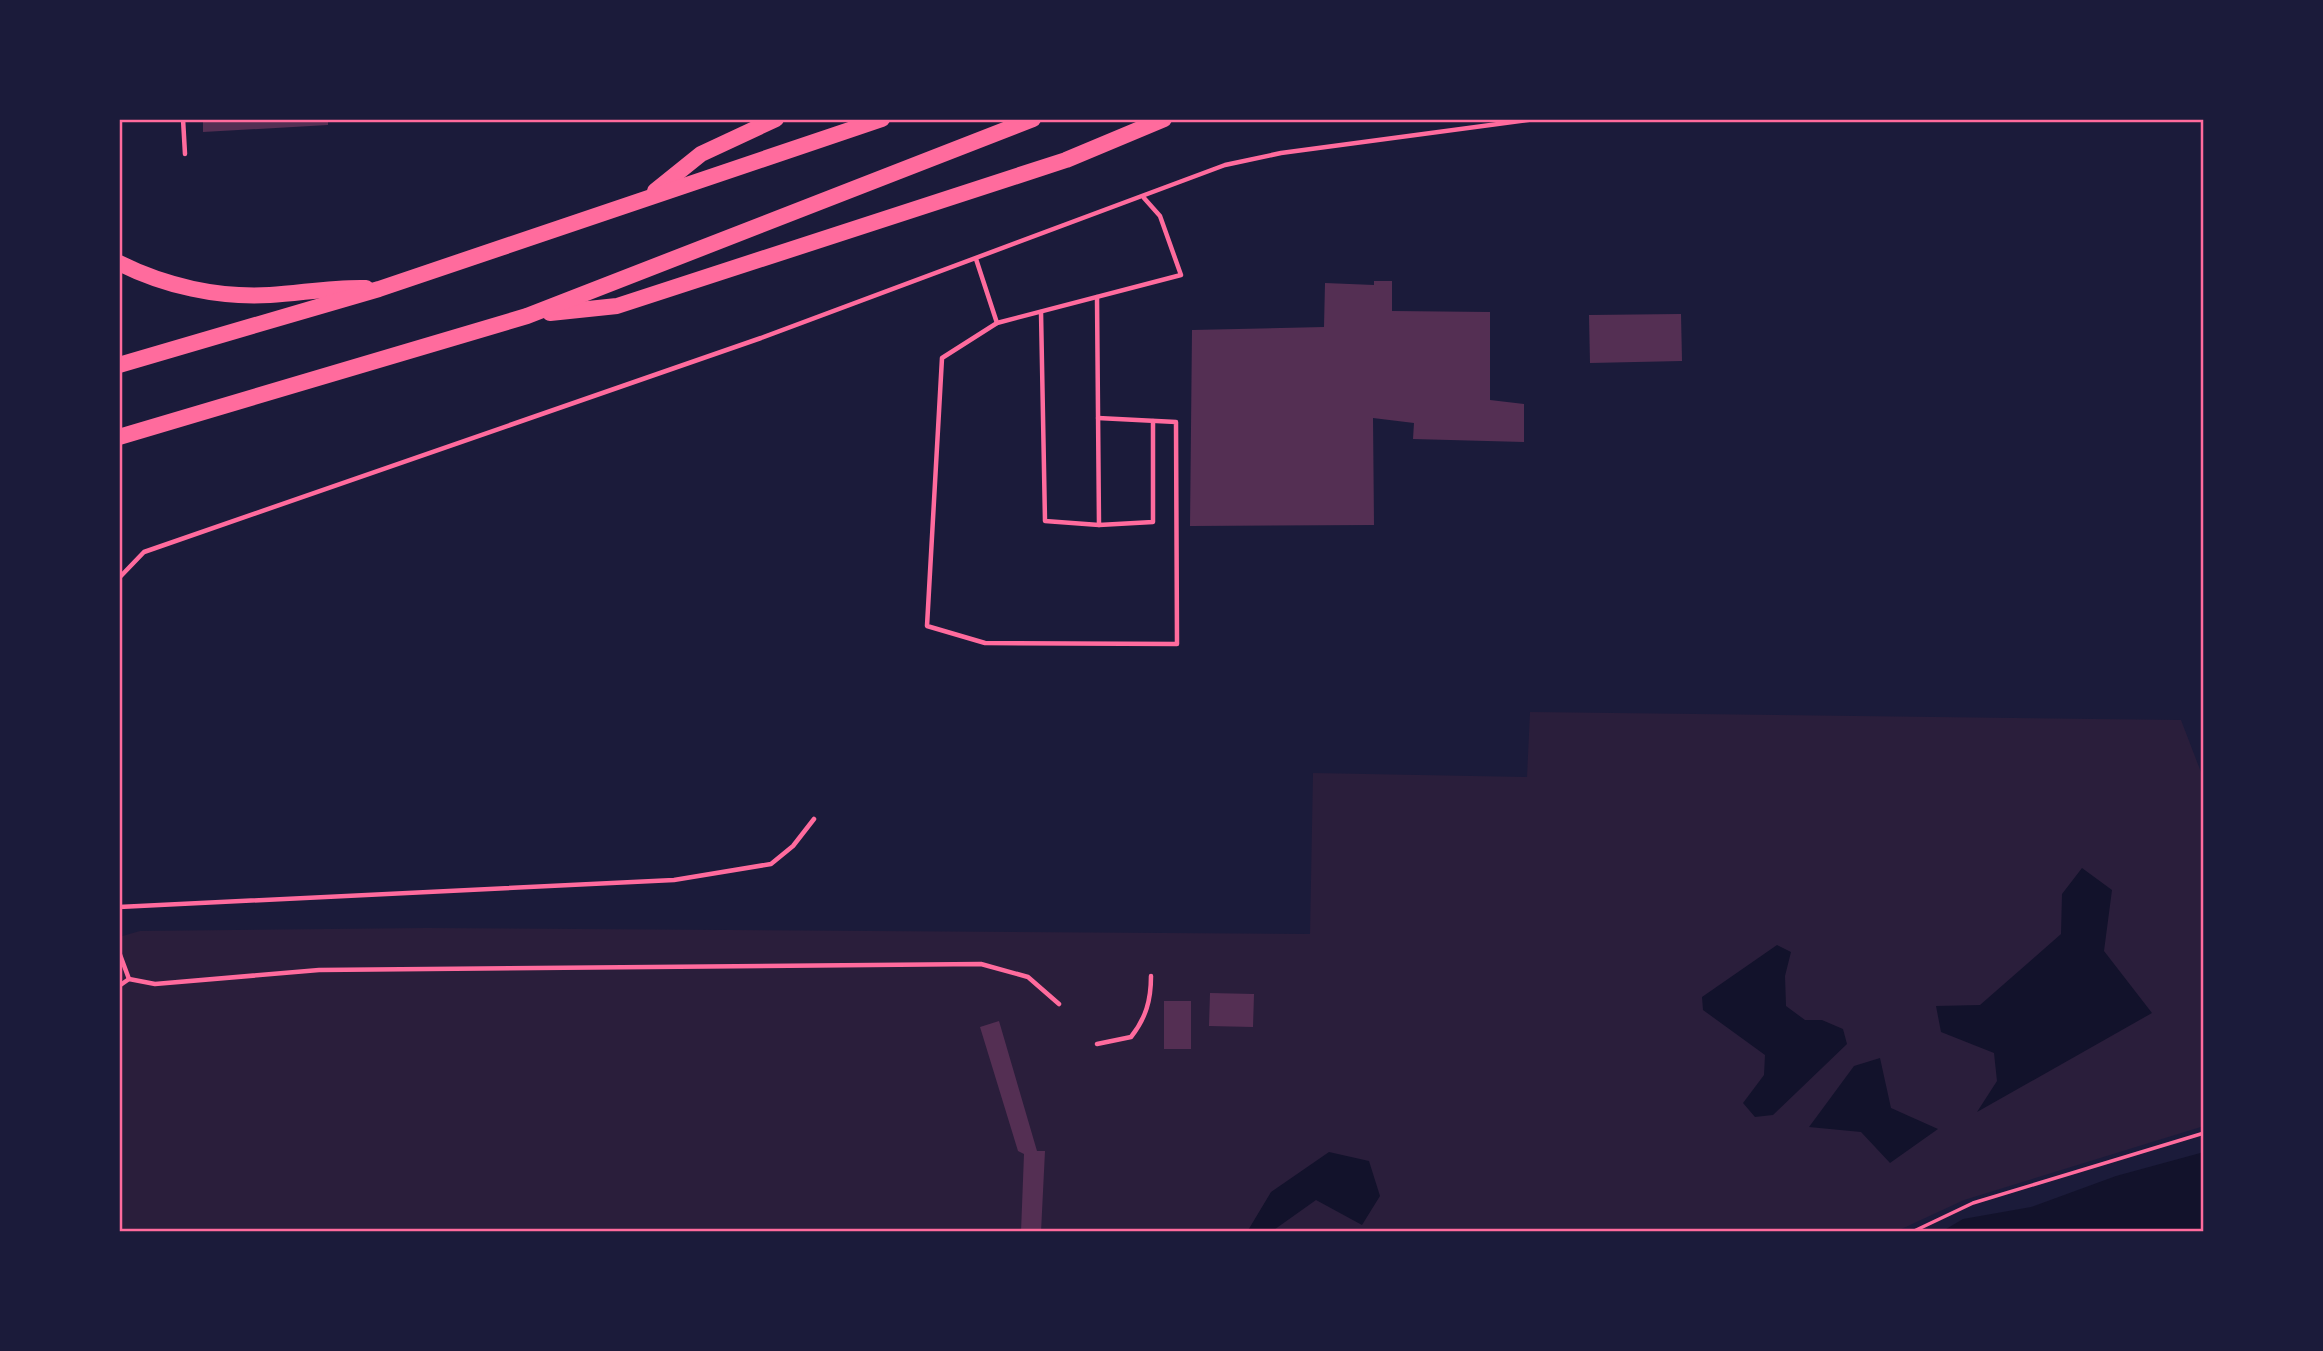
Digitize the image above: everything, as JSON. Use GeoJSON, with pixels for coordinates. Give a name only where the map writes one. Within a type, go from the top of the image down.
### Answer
{"type":"FeatureCollection","features":[{"type":"Feature","properties":{"kind":"highway"},"geometry":{"type":"LineString","coordinates":[[646,198],[701,154],[776,119]]}},
{"type":"Feature","properties":{"kind":"highway"},"geometry":{"type":"LineString","coordinates":[[119,365],[379,289],[882,119]]}},
{"type":"Feature","properties":{"kind":"highway"},"geometry":{"type":"LineString","coordinates":[[119,436],[152,429],[527,316],[1033,119]]}},
{"type":"Feature","properties":{"kind":"highway"},"geometry":{"type":"LineString","coordinates":[[527,316],[617,306],[1066,160],[1164,119]]}},
{"type":"Feature","properties":{"kind":"highway"},"geometry":{"type":"LineString","coordinates":[[119,263],[210,293],[241,296],[337,287],[379,289]]}},
{"type":"Feature","properties":{"kind":"highway"},"geometry":{"type":"LineString","coordinates":[[119,449],[152,429]]}},
{"type":"Feature","properties":{"kind":"lane"},"geometry":{"type":"LineString","coordinates":[[183,119],[185,154]]}},
{"type":"Feature","properties":{"kind":"lane"},"geometry":{"type":"LineString","coordinates":[[119,578],[144,552],[761,338],[1144,198],[1225,165],[1281,153],[1535,119]]}},
{"type":"Feature","properties":{"kind":"lane"},"geometry":{"type":"LineString","coordinates":[[1098,418],[1176,422],[1177,644],[985,642],[927,626],[942,358],[997,323],[1181,275],[1160,215],[1144,198]]}},
{"type":"Feature","properties":{"kind":"lane"},"geometry":{"type":"LineString","coordinates":[[976,259],[997,323]]}},
{"type":"Feature","properties":{"kind":"lane"},"geometry":{"type":"LineString","coordinates":[[1097,298],[1100,525]]}},
{"type":"Feature","properties":{"kind":"lane"},"geometry":{"type":"LineString","coordinates":[[1041,312],[1045,521],[1100,525],[1153,522],[1153,421]]}},
{"type":"Feature","properties":{"kind":"lane"},"geometry":{"type":"LineString","coordinates":[[119,907],[674,880],[771,864],[793,846],[814,819]]}},
{"type":"Feature","properties":{"kind":"lane"},"geometry":{"type":"LineString","coordinates":[[119,952],[129,979]]}},
{"type":"Feature","properties":{"kind":"lane"},"geometry":{"type":"LineString","coordinates":[[119,986],[129,979],[155,984],[319,970],[981,964],[1028,976],[1059,1004]]}},
{"type":"Feature","properties":{"kind":"lane"},"geometry":{"type":"LineString","coordinates":[[1097,1044],[1131,1037],[1143,1021],[1151,995],[1151,975]]}},
{"type":"Feature","properties":{"kind":"path"},"geometry":{"type":"LineString","coordinates":[[1912,1232],[1973,1203],[2204,1133]]}},
{"type":"Feature","properties":{"kind":"shaded area"},"geometry":{"type":"Polygon","coordinates":[[[1530,712],[2181,720],[2204,780],[2204,1126],[1964,1200],[1895,1232],[119,1232],[119,937],[140,931],[426,928],[1310,934],[1313,773],[1527,777],[1530,712]]]}},
{"type":"Feature","properties":{"kind":"shaded area"},"geometry":{"type":"Polygon","coordinates":[[[2082,868],[2112,890],[2104,951],[2152,1013],[1977,1112],[1997,1081],[1994,1053],[1941,1032],[1936,1006],[1980,1005],[2061,934],[2062,894],[2082,868]]]}},
{"type":"Feature","properties":{"kind":"shaded area"},"geometry":{"type":"Polygon","coordinates":[[[1777,945],[1791,952],[1785,976],[1786,1006],[1805,1020],[1822,1020],[1843,1029],[1847,1044],[1773,1115],[1755,1117],[1743,1103],[1764,1075],[1765,1055],[1703,1010],[1702,997],[1777,945]]]}},
{"type":"Feature","properties":{"kind":"shaded area"},"geometry":{"type":"Polygon","coordinates":[[[1880,1058],[1891,1108],[1938,1129],[1890,1163],[1861,1132],[1809,1127],[1854,1066],[1880,1058]]]}},
{"type":"Feature","properties":{"kind":"shaded area"},"geometry":{"type":"Polygon","coordinates":[[[1329,1152],[1369,1161],[1380,1196],[1362,1225],[1316,1200],[1271,1232],[1247,1232],[1271,1192],[1329,1152]]]}},
{"type":"Feature","properties":{"kind":"shaded area"},"geometry":{"type":"Polygon","coordinates":[[[2204,1152],[2204,1232],[1941,1232],[1963,1219],[2031,1207],[2116,1176],[2204,1152]]]}},
{"type":"Feature","properties":{"kind":"building"},"geometry":{"type":"Polygon","coordinates":[[[203,119],[328,119],[328,125],[203,132],[203,119]]]}},
{"type":"Feature","properties":{"kind":"building"},"geometry":{"type":"Polygon","coordinates":[[[1374,281],[1392,281],[1392,311],[1490,312],[1490,400],[1524,404],[1524,442],[1413,439],[1414,423],[1373,418],[1374,525],[1190,526],[1192,330],[1324,327],[1325,283],[1374,285],[1374,281]]]}},
{"type":"Feature","properties":{"kind":"building"},"geometry":{"type":"Polygon","coordinates":[[[1681,314],[1682,361],[1590,363],[1589,315],[1681,314]]]}},
{"type":"Feature","properties":{"kind":"building"},"geometry":{"type":"Polygon","coordinates":[[[1210,993],[1254,994],[1253,1027],[1209,1026],[1210,993]]]}},
{"type":"Feature","properties":{"kind":"building"},"geometry":{"type":"Polygon","coordinates":[[[1164,1001],[1191,1001],[1191,1049],[1164,1049],[1164,1001]]]}},
{"type":"Feature","properties":{"kind":"building"},"geometry":{"type":"Polygon","coordinates":[[[999,1021],[1037,1151],[1045,1151],[1041,1232],[1021,1232],[1024,1154],[1018,1151],[980,1027],[999,1021]]]}}]}
